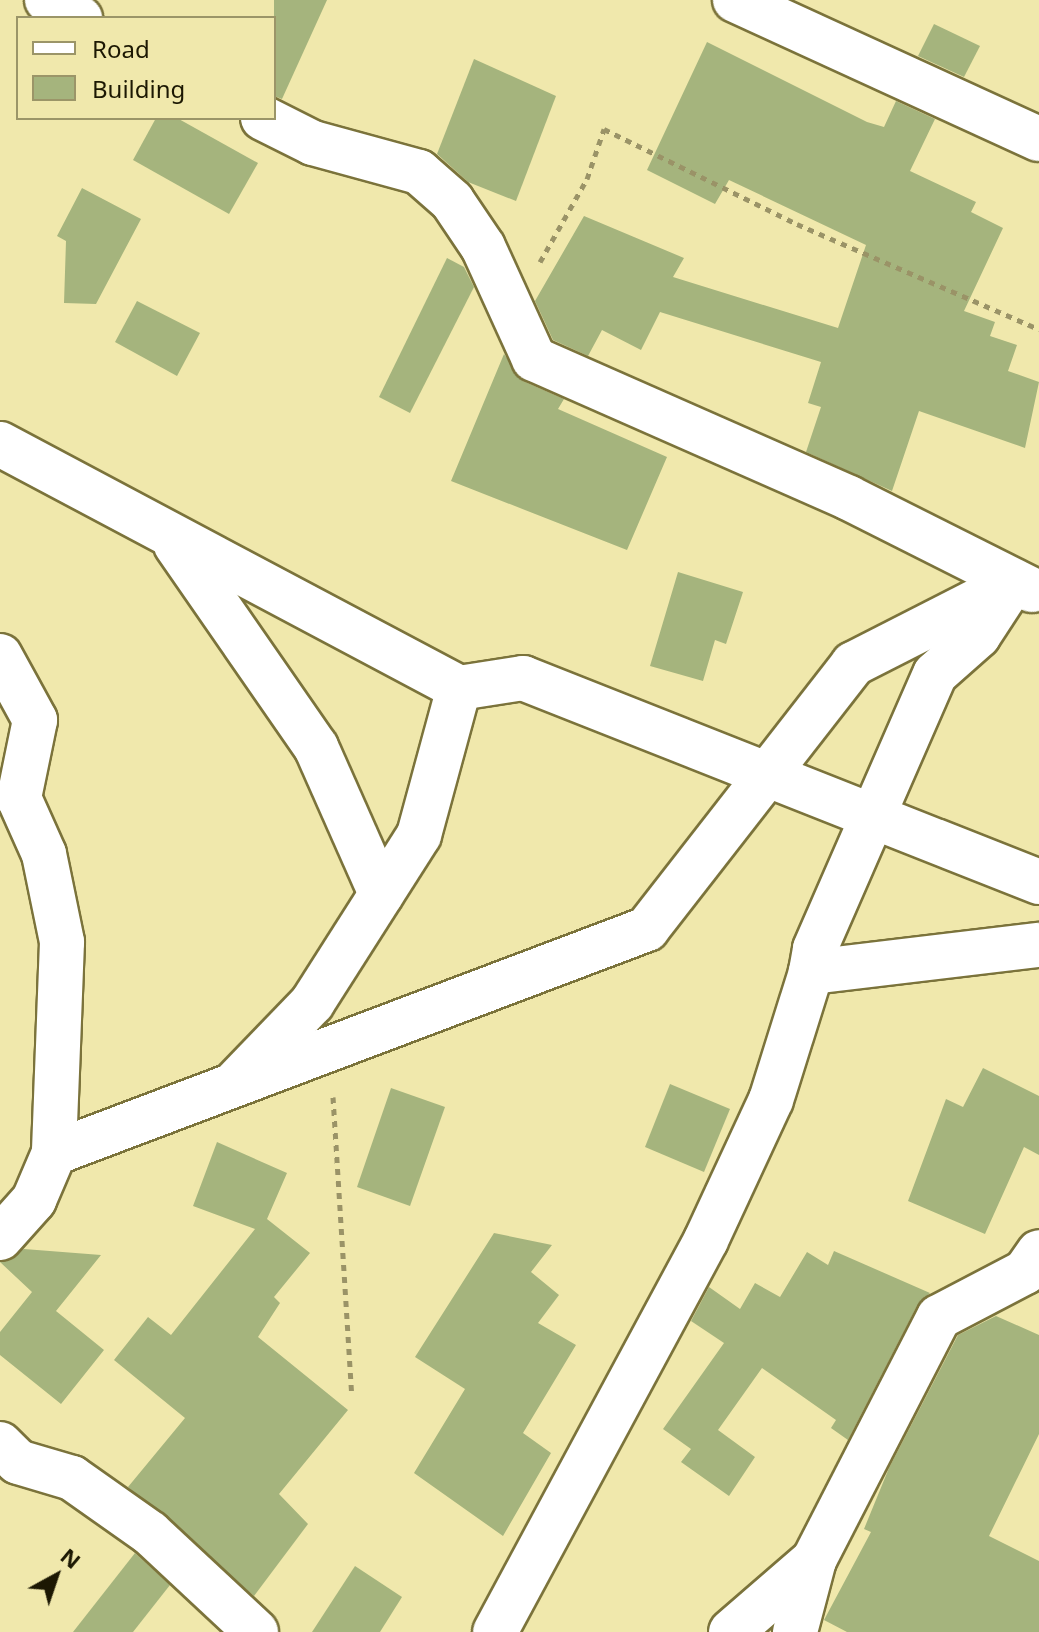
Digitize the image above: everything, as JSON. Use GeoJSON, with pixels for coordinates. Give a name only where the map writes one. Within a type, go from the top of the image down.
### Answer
{"type":"FeatureCollection","features":[{"type":"Feature","properties":{"kind":"street"},"geometry":{"type":"LineString","coordinates":[[47,0],[76,16]]}},
{"type":"Feature","properties":{"kind":"street"},"geometry":{"type":"LineString","coordinates":[[735,0],[1039,139]]}},
{"type":"Feature","properties":{"kind":"street"},"geometry":{"type":"LineString","coordinates":[[267,120],[313,143],[419,172],[452,201],[475,236],[534,359],[849,498],[1026,588]]}},
{"type":"Feature","properties":{"kind":"street"},"geometry":{"type":"LineString","coordinates":[[0,444],[459,688],[523,678],[1039,882]]}},
{"type":"Feature","properties":{"kind":"street"},"geometry":{"type":"LineString","coordinates":[[171,537],[316,747],[381,894]]}},
{"type":"Feature","properties":{"kind":"street"},"geometry":{"type":"LineString","coordinates":[[54,1153],[344,1047],[647,929],[853,664],[1026,588]]}},
{"type":"Feature","properties":{"kind":"street"},"geometry":{"type":"LineString","coordinates":[[495,1632],[706,1240],[771,1100],[811,972],[815,949],[876,818],[935,674],[1026,588]]}},
{"type":"Feature","properties":{"kind":"street"},"geometry":{"type":"LineString","coordinates":[[0,656],[35,720],[19,798],[58,905],[54,1153],[34,1200],[0,1238]]}},
{"type":"Feature","properties":{"kind":"street"},"geometry":{"type":"LineString","coordinates":[[229,1089],[312,1003],[419,835],[459,688]]}},
{"type":"Feature","properties":{"kind":"street"},"geometry":{"type":"LineString","coordinates":[[811,972],[1039,945]]}},
{"type":"Feature","properties":{"kind":"street"},"geometry":{"type":"LineString","coordinates":[[795,1632],[814,1560],[939,1317],[1025,1272],[1039,1252]]}},
{"type":"Feature","properties":{"kind":"street"},"geometry":{"type":"LineString","coordinates":[[0,1444],[18,1462],[72,1478],[139,1525],[240,1625]]}},
{"type":"Feature","properties":{"kind":"street"},"geometry":{"type":"LineString","coordinates":[[731,1632],[814,1560]]}},
{"type":"Feature","properties":{"kind":"path"},"geometry":{"type":"LineString","coordinates":[[512,312],[587,179],[604,129],[797,224],[1039,329]]}},
{"type":"Feature","properties":{"kind":"path"},"geometry":{"type":"LineString","coordinates":[[344,1047],[332,1103],[352,1395]]}},
{"type":"Feature","properties":{"kind":"building"},"geometry":{"type":"Polygon","coordinates":[[[274,0],[327,0],[282,99],[276,97],[274,0]]]}},
{"type":"Feature","properties":{"kind":"building"},"geometry":{"type":"Polygon","coordinates":[[[934,24],[980,46],[964,77],[918,56],[934,24]]]}},
{"type":"Feature","properties":{"kind":"building"},"geometry":{"type":"Polygon","coordinates":[[[707,42],[867,122],[884,127],[896,101],[935,119],[910,171],[976,202],[971,212],[1003,228],[964,311],[995,322],[990,336],[1017,345],[1008,371],[1039,382],[1025,448],[919,411],[892,491],[806,452],[821,407],[808,403],[821,362],[660,312],[641,350],[602,330],[588,356],[553,340],[535,301],[584,216],[684,258],[673,277],[838,328],[866,245],[729,180],[715,204],[647,170],[707,42]]]}},
{"type":"Feature","properties":{"kind":"building"},"geometry":{"type":"Polygon","coordinates":[[[474,59],[556,96],[516,201],[468,182],[437,154],[474,59]]]}},
{"type":"Feature","properties":{"kind":"building"},"geometry":{"type":"Polygon","coordinates":[[[155,120],[181,120],[258,163],[229,214],[133,160],[155,120]]]}},
{"type":"Feature","properties":{"kind":"building"},"geometry":{"type":"Polygon","coordinates":[[[82,188],[141,219],[96,304],[64,303],[66,241],[57,236],[82,188]]]}},
{"type":"Feature","properties":{"kind":"building"},"geometry":{"type":"Polygon","coordinates":[[[447,258],[464,267],[474,287],[410,413],[379,397],[447,258]]]}},
{"type":"Feature","properties":{"kind":"building"},"geometry":{"type":"Polygon","coordinates":[[[137,301],[200,333],[177,376],[115,342],[137,301]]]}},
{"type":"Feature","properties":{"kind":"building"},"geometry":{"type":"Polygon","coordinates":[[[504,354],[523,381],[564,399],[558,409],[667,457],[627,550],[451,481],[504,354]]]}},
{"type":"Feature","properties":{"kind":"building"},"geometry":{"type":"Polygon","coordinates":[[[678,572],[743,592],[726,644],[715,640],[703,681],[650,666],[678,572]]]}},
{"type":"Feature","properties":{"kind":"building"},"geometry":{"type":"Polygon","coordinates":[[[983,1068],[1039,1096],[1039,1155],[1024,1147],[985,1234],[908,1201],[946,1099],[963,1107],[983,1068]]]}},
{"type":"Feature","properties":{"kind":"building"},"geometry":{"type":"Polygon","coordinates":[[[670,1084],[730,1109],[704,1172],[645,1147],[670,1084]]]}},
{"type":"Feature","properties":{"kind":"building"},"geometry":{"type":"Polygon","coordinates":[[[391,1088],[445,1107],[410,1206],[357,1187],[391,1088]]]}},
{"type":"Feature","properties":{"kind":"building"},"geometry":{"type":"Polygon","coordinates":[[[217,1142],[287,1173],[267,1219],[310,1253],[274,1297],[280,1303],[258,1337],[348,1410],[279,1494],[308,1524],[254,1596],[128,1487],[185,1418],[114,1360],[148,1317],[171,1335],[255,1229],[193,1206],[217,1142]]]}},
{"type":"Feature","properties":{"kind":"building"},"geometry":{"type":"Polygon","coordinates":[[[494,1233],[552,1245],[531,1272],[559,1295],[538,1323],[576,1345],[523,1433],[551,1453],[503,1536],[414,1473],[465,1389],[415,1357],[494,1233]]]}},
{"type":"Feature","properties":{"kind":"building"},"geometry":{"type":"Polygon","coordinates":[[[24,1249],[101,1255],[56,1311],[104,1350],[61,1404],[0,1355],[0,1332],[32,1292],[0,1262],[24,1249]]]}},
{"type":"Feature","properties":{"kind":"building"},"geometry":{"type":"Polygon","coordinates":[[[834,1251],[930,1293],[917,1306],[848,1440],[831,1428],[836,1420],[762,1368],[718,1430],[755,1457],[729,1496],[681,1462],[691,1449],[663,1429],[724,1343],[691,1321],[709,1287],[740,1309],[755,1283],[780,1297],[807,1252],[828,1265],[834,1251]]]}},
{"type":"Feature","properties":{"kind":"building"},"geometry":{"type":"Polygon","coordinates":[[[996,1316],[1039,1335],[1039,1434],[989,1536],[1039,1561],[1039,1632],[847,1632],[824,1620],[871,1532],[864,1529],[889,1468],[958,1335],[996,1316]]]}},
{"type":"Feature","properties":{"kind":"building"},"geometry":{"type":"Polygon","coordinates":[[[135,1553],[170,1585],[133,1632],[73,1632],[135,1553]]]}},
{"type":"Feature","properties":{"kind":"building"},"geometry":{"type":"Polygon","coordinates":[[[355,1566],[402,1597],[380,1632],[312,1632],[355,1566]]]}}]}
